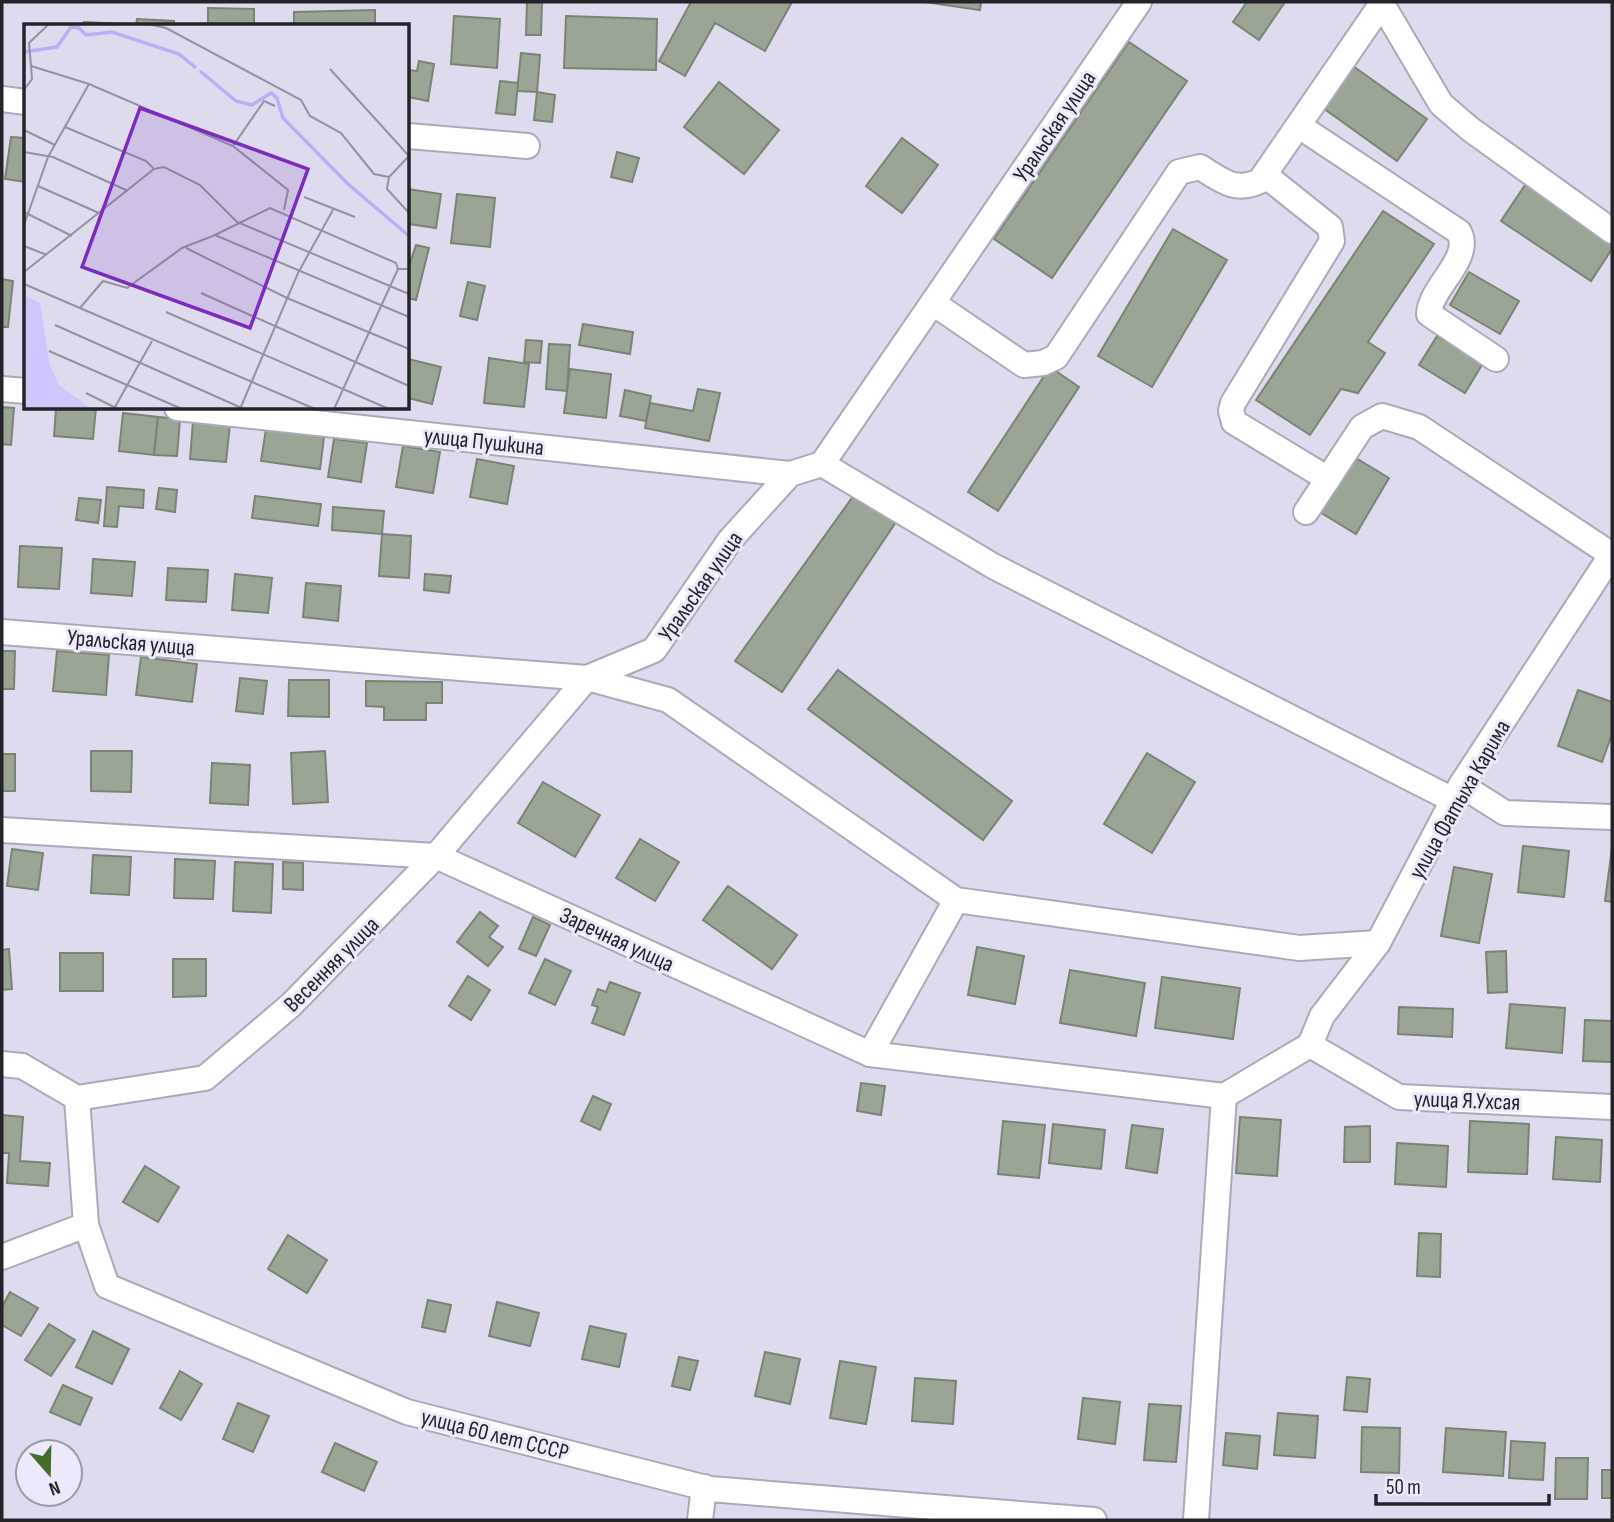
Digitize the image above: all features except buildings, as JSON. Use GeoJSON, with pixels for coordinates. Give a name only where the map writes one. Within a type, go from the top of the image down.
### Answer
{"type":"FeatureCollection","features":[{"type":"Feature","properties":{"kind":"street","name":"Уральская улица"},"geometry":{"type":"LineString","coordinates":[[822,464],[1139,2]]}},
{"type":"Feature","properties":{"kind":"street"},"geometry":{"type":"LineString","coordinates":[[933,303],[1024,365],[1043,363],[1056,357],[1179,172],[1200,167],[1230,186],[1249,187],[1265,175],[1382,3],[1441,104],[1470,129],[1612,231]]}},
{"type":"Feature","properties":{"kind":"street"},"geometry":{"type":"LineString","coordinates":[[2,99],[24,102]]}},
{"type":"Feature","properties":{"kind":"street"},"geometry":{"type":"LineString","coordinates":[[1299,126],[1459,232],[1462,239],[1461,252],[1431,300],[1429,314],[1496,359]]}},
{"type":"Feature","properties":{"kind":"street"},"geometry":{"type":"LineString","coordinates":[[410,136],[527,146]]}},
{"type":"Feature","properties":{"kind":"street"},"geometry":{"type":"LineString","coordinates":[[1265,175],[1330,227],[1332,241],[1233,402],[1232,417],[1234,422],[1328,478]]}},
{"type":"Feature","properties":{"kind":"street"},"geometry":{"type":"LineString","coordinates":[[2,389],[24,391]]}},
{"type":"Feature","properties":{"kind":"street","name":"улица Пушкина"},"geometry":{"type":"LineString","coordinates":[[196,410],[790,474]]}},
{"type":"Feature","properties":{"kind":"street"},"geometry":{"type":"LineString","coordinates":[[1306,512],[1362,427],[1382,416],[1400,419],[1419,427],[1612,554]]}},
{"type":"Feature","properties":{"kind":"street"},"geometry":{"type":"LineString","coordinates":[[790,474],[822,464],[993,566],[1457,793],[1505,813],[1612,817]]}},
{"type":"Feature","properties":{"kind":"street","name":"Уральская улица"},"geometry":{"type":"LineString","coordinates":[[2,632],[587,678],[654,650],[730,540],[790,474]]}},
{"type":"Feature","properties":{"kind":"street","name":"улица Фатыха Карима"},"geometry":{"type":"LineString","coordinates":[[1310,1045],[1322,1016],[1378,943],[1457,793],[1612,554]]}},
{"type":"Feature","properties":{"kind":"street"},"geometry":{"type":"LineString","coordinates":[[587,678],[668,700],[956,900],[1299,948],[1378,943]]}},
{"type":"Feature","properties":{"kind":"street","name":"Весенняя улица"},"geometry":{"type":"LineString","coordinates":[[77,1098],[205,1078],[291,1005],[436,856],[587,678]]}},
{"type":"Feature","properties":{"kind":"street","name":"Заречная улица"},"geometry":{"type":"LineString","coordinates":[[2,830],[436,856],[870,1054],[1224,1096]]}},
{"type":"Feature","properties":{"kind":"street"},"geometry":{"type":"LineString","coordinates":[[870,1054],[956,900]]}},
{"type":"Feature","properties":{"kind":"street"},"geometry":{"type":"LineString","coordinates":[[1196,1520],[1224,1096],[1310,1045]]}},
{"type":"Feature","properties":{"kind":"street","name":"улица Я.Ухсая"},"geometry":{"type":"LineString","coordinates":[[1310,1045],[1399,1097],[1612,1107]]}},
{"type":"Feature","properties":{"kind":"street"},"geometry":{"type":"LineString","coordinates":[[2,1064],[22,1066],[77,1098]]}},
{"type":"Feature","properties":{"kind":"street","name":"улица 60 лет СССР"},"geometry":{"type":"LineString","coordinates":[[77,1098],[86,1225],[107,1286],[407,1412],[704,1487],[1094,1520]]}},
{"type":"Feature","properties":{"kind":"street"},"geometry":{"type":"LineString","coordinates":[[2,1258],[86,1225]]}},
{"type":"Feature","properties":{"kind":"street"},"geometry":{"type":"LineString","coordinates":[[700,1520],[704,1487]]}}]}
